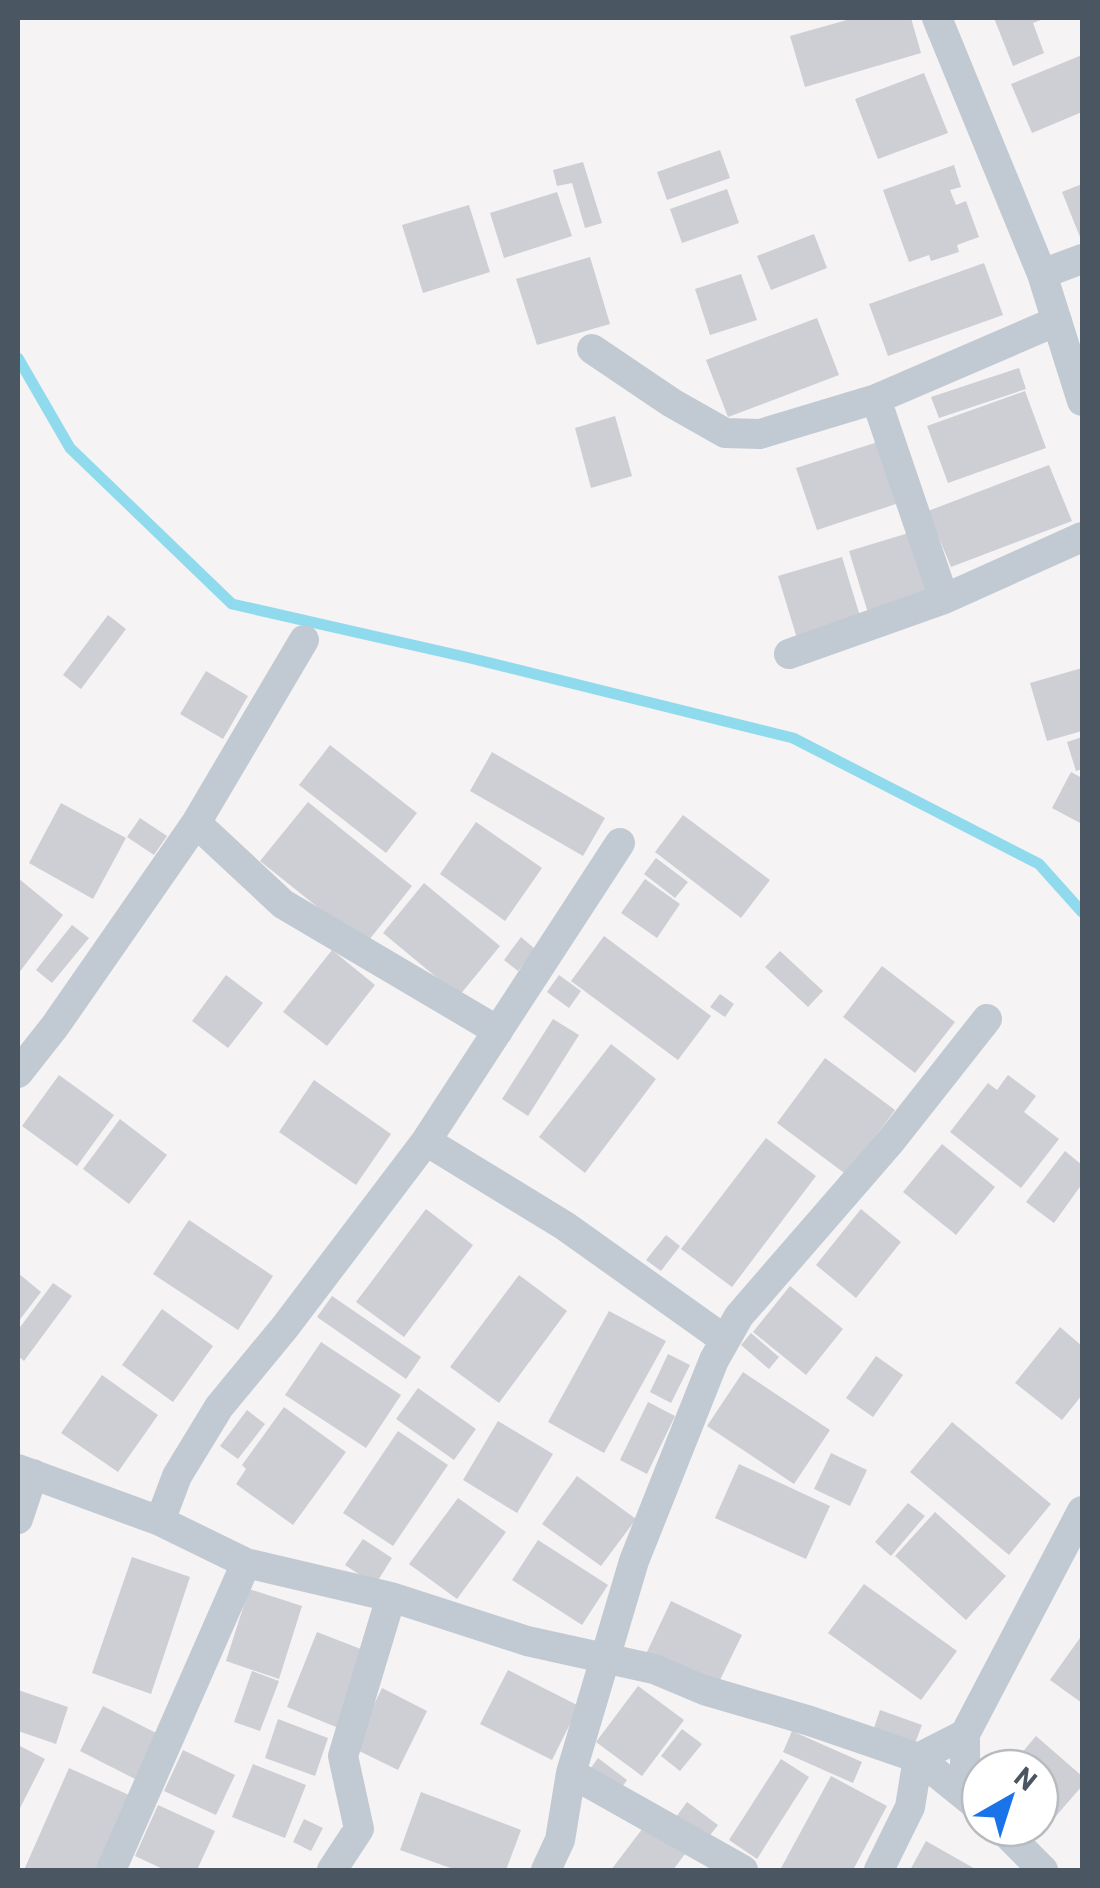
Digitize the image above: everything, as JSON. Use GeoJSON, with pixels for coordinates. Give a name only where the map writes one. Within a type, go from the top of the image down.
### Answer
{"type":"FeatureCollection","features":[{"type":"Feature","properties":{"kind":"street"},"geometry":{"type":"LineString","coordinates":[[937,18],[1042,274],[1082,396]]}},
{"type":"Feature","properties":{"kind":"street"},"geometry":{"type":"LineString","coordinates":[[1042,274],[1082,259]]}},
{"type":"Feature","properties":{"kind":"street"},"geometry":{"type":"LineString","coordinates":[[592,349],[672,404],[725,433],[760,434],[876,399],[1057,320]]}},
{"type":"Feature","properties":{"kind":"street"},"geometry":{"type":"LineString","coordinates":[[876,399],[944,599]]}},
{"type":"Feature","properties":{"kind":"street"},"geometry":{"type":"LineString","coordinates":[[788,654],[944,599],[1082,537]]}},
{"type":"Feature","properties":{"kind":"street"},"geometry":{"type":"LineString","coordinates":[[18,1073],[196,823],[304,640]]}},
{"type":"Feature","properties":{"kind":"street"},"geometry":{"type":"LineString","coordinates":[[196,823],[283,904],[498,1031]]}},
{"type":"Feature","properties":{"kind":"street"},"geometry":{"type":"LineString","coordinates":[[160,1522],[177,1476],[220,1407],[426,1141],[620,843]]}},
{"type":"Feature","properties":{"kind":"street"},"geometry":{"type":"LineString","coordinates":[[546,1870],[560,1840],[571,1773],[634,1561],[714,1360],[739,1316],[890,1142],[987,1019]]}},
{"type":"Feature","properties":{"kind":"street"},"geometry":{"type":"LineString","coordinates":[[426,1141],[565,1226],[726,1340]]}},
{"type":"Feature","properties":{"kind":"street"},"geometry":{"type":"LineString","coordinates":[[18,1518],[25,1471],[160,1522],[246,1564],[392,1597],[527,1641],[654,1669],[704,1690],[918,1758],[960,1792]]}},
{"type":"Feature","properties":{"kind":"street"},"geometry":{"type":"LineString","coordinates":[[967,1748],[965,1734],[1082,1511]]}},
{"type":"Feature","properties":{"kind":"street"},"geometry":{"type":"LineString","coordinates":[[111,1870],[246,1564]]}},
{"type":"Feature","properties":{"kind":"street"},"geometry":{"type":"LineString","coordinates":[[332,1870],[359,1829],[343,1756],[392,1597]]}},
{"type":"Feature","properties":{"kind":"street"},"geometry":{"type":"LineString","coordinates":[[918,1758],[965,1734]]}},
{"type":"Feature","properties":{"kind":"street"},"geometry":{"type":"LineString","coordinates":[[879,1870],[910,1807],[918,1758]]}},
{"type":"Feature","properties":{"kind":"street"},"geometry":{"type":"LineString","coordinates":[[571,1773],[743,1870]]}},
{"type":"Feature","properties":{"kind":"street"},"geometry":{"type":"LineString","coordinates":[[1021,1848],[1043,1870]]}},
{"type":"Feature","properties":{"kind":"building"},"geometry":{"type":"Polygon","coordinates":[[[854,18],[911,18],[921,53],[805,87],[790,36],[854,18]]]}},
{"type":"Feature","properties":{"kind":"building"},"geometry":{"type":"Polygon","coordinates":[[[994,18],[1046,18],[1033,23],[1044,53],[1013,66],[994,18]]]}},
{"type":"Feature","properties":{"kind":"building"},"geometry":{"type":"Polygon","coordinates":[[[1082,55],[1082,112],[1032,133],[1011,84],[1082,55]]]}},
{"type":"Feature","properties":{"kind":"building"},"geometry":{"type":"Polygon","coordinates":[[[924,73],[948,133],[878,159],[855,99],[924,73]]]}},
{"type":"Feature","properties":{"kind":"building"},"geometry":{"type":"Polygon","coordinates":[[[720,150],[730,178],[667,200],[657,172],[720,150]]]}},
{"type":"Feature","properties":{"kind":"building"},"geometry":{"type":"Polygon","coordinates":[[[583,162],[602,223],[585,228],[572,183],[557,186],[553,170],[583,162]]]}},
{"type":"Feature","properties":{"kind":"building"},"geometry":{"type":"Polygon","coordinates":[[[954,165],[961,187],[950,190],[956,205],[966,201],[979,237],[957,245],[959,252],[931,261],[929,255],[909,262],[883,190],[954,165]]]}},
{"type":"Feature","properties":{"kind":"building"},"geometry":{"type":"Polygon","coordinates":[[[1082,184],[1082,242],[1062,192],[1082,184]]]}},
{"type":"Feature","properties":{"kind":"building"},"geometry":{"type":"Polygon","coordinates":[[[727,189],[739,223],[682,243],[670,209],[727,189]]]}},
{"type":"Feature","properties":{"kind":"building"},"geometry":{"type":"Polygon","coordinates":[[[557,192],[572,236],[504,258],[490,213],[557,192]]]}},
{"type":"Feature","properties":{"kind":"building"},"geometry":{"type":"Polygon","coordinates":[[[469,205],[490,272],[423,293],[402,225],[469,205]]]}},
{"type":"Feature","properties":{"kind":"building"},"geometry":{"type":"Polygon","coordinates":[[[814,234],[827,268],[771,290],[757,256],[814,234]]]}},
{"type":"Feature","properties":{"kind":"building"},"geometry":{"type":"Polygon","coordinates":[[[590,257],[610,324],[537,345],[516,279],[590,257]]]}},
{"type":"Feature","properties":{"kind":"building"},"geometry":{"type":"Polygon","coordinates":[[[984,263],[1003,315],[888,356],[869,304],[984,263]]]}},
{"type":"Feature","properties":{"kind":"building"},"geometry":{"type":"Polygon","coordinates":[[[741,274],[757,320],[710,335],[695,289],[741,274]]]}},
{"type":"Feature","properties":{"kind":"building"},"geometry":{"type":"Polygon","coordinates":[[[817,318],[839,375],[728,417],[706,360],[817,318]]]}},
{"type":"Feature","properties":{"kind":"building"},"geometry":{"type":"Polygon","coordinates":[[[1019,368],[1026,389],[939,418],[931,397],[1019,368]]]}},
{"type":"Feature","properties":{"kind":"building"},"geometry":{"type":"Polygon","coordinates":[[[1025,391],[1046,448],[948,483],[927,426],[1025,391]]]}},
{"type":"Feature","properties":{"kind":"building"},"geometry":{"type":"Polygon","coordinates":[[[615,416],[632,476],[591,488],[575,428],[615,416]]]}},
{"type":"Feature","properties":{"kind":"building"},"geometry":{"type":"Polygon","coordinates":[[[881,441],[902,502],[817,530],[796,468],[881,441]]]}},
{"type":"Feature","properties":{"kind":"building"},"geometry":{"type":"Polygon","coordinates":[[[1049,465],[1072,521],[951,567],[928,511],[1049,465]]]}},
{"type":"Feature","properties":{"kind":"building"},"geometry":{"type":"Polygon","coordinates":[[[912,532],[932,596],[869,616],[849,551],[912,532]]]}},
{"type":"Feature","properties":{"kind":"building"},"geometry":{"type":"Polygon","coordinates":[[[842,557],[863,626],[799,645],[778,576],[842,557]]]}},
{"type":"Feature","properties":{"kind":"building"},"geometry":{"type":"Polygon","coordinates":[[[108,615],[126,629],[81,689],[63,675],[108,615]]]}},
{"type":"Feature","properties":{"kind":"building"},"geometry":{"type":"Polygon","coordinates":[[[1082,668],[1082,731],[1047,741],[1030,683],[1082,668]]]}},
{"type":"Feature","properties":{"kind":"building"},"geometry":{"type":"Polygon","coordinates":[[[206,671],[248,696],[223,739],[180,714],[206,671]]]}},
{"type":"Feature","properties":{"kind":"building"},"geometry":{"type":"Polygon","coordinates":[[[1082,737],[1082,769],[1076,771],[1067,742],[1082,737]]]}},
{"type":"Feature","properties":{"kind":"building"},"geometry":{"type":"Polygon","coordinates":[[[330,745],[417,813],[386,853],[299,785],[330,745]]]}},
{"type":"Feature","properties":{"kind":"building"},"geometry":{"type":"Polygon","coordinates":[[[492,752],[605,818],[583,856],[470,791],[492,752]]]}},
{"type":"Feature","properties":{"kind":"building"},"geometry":{"type":"Polygon","coordinates":[[[1071,772],[1082,778],[1082,824],[1052,808],[1071,772]]]}},
{"type":"Feature","properties":{"kind":"building"},"geometry":{"type":"Polygon","coordinates":[[[308,802],[412,886],[365,945],[260,861],[308,802]]]}},
{"type":"Feature","properties":{"kind":"building"},"geometry":{"type":"Polygon","coordinates":[[[61,803],[126,838],[93,899],[29,863],[61,803]]]}},
{"type":"Feature","properties":{"kind":"building"},"geometry":{"type":"Polygon","coordinates":[[[683,815],[770,880],[741,918],[655,852],[683,815]]]}},
{"type":"Feature","properties":{"kind":"building"},"geometry":{"type":"Polygon","coordinates":[[[140,818],[167,836],[154,855],[127,837],[140,818]]]}},
{"type":"Feature","properties":{"kind":"building"},"geometry":{"type":"Polygon","coordinates":[[[476,822],[542,868],[505,921],[440,874],[476,822]]]}},
{"type":"Feature","properties":{"kind":"building"},"geometry":{"type":"Polygon","coordinates":[[[656,858],[688,882],[675,898],[644,874],[656,858]]]}},
{"type":"Feature","properties":{"kind":"building"},"geometry":{"type":"Polygon","coordinates":[[[18,878],[63,915],[18,974],[18,878]]]}},
{"type":"Feature","properties":{"kind":"building"},"geometry":{"type":"Polygon","coordinates":[[[645,879],[680,904],[657,938],[621,913],[645,879]]]}},
{"type":"Feature","properties":{"kind":"building"},"geometry":{"type":"Polygon","coordinates":[[[424,883],[500,946],[459,996],[383,933],[424,883]]]}},
{"type":"Feature","properties":{"kind":"building"},"geometry":{"type":"Polygon","coordinates":[[[72,925],[89,938],[52,983],[36,970],[72,925]]]}},
{"type":"Feature","properties":{"kind":"building"},"geometry":{"type":"Polygon","coordinates":[[[604,936],[711,1016],[678,1060],[571,981],[604,936]]]}},
{"type":"Feature","properties":{"kind":"building"},"geometry":{"type":"Polygon","coordinates":[[[521,937],[535,949],[518,971],[504,960],[521,937]]]}},
{"type":"Feature","properties":{"kind":"building"},"geometry":{"type":"Polygon","coordinates":[[[332,950],[375,985],[327,1046],[283,1012],[332,950]]]}},
{"type":"Feature","properties":{"kind":"building"},"geometry":{"type":"Polygon","coordinates":[[[780,951],[823,991],[808,1007],[765,967],[780,951]]]}},
{"type":"Feature","properties":{"kind":"building"},"geometry":{"type":"Polygon","coordinates":[[[882,966],[955,1022],[915,1073],[843,1017],[882,966]]]}},
{"type":"Feature","properties":{"kind":"building"},"geometry":{"type":"Polygon","coordinates":[[[226,975],[263,1003],[228,1048],[192,1021],[226,975]]]}},
{"type":"Feature","properties":{"kind":"building"},"geometry":{"type":"Polygon","coordinates":[[[559,975],[581,991],[569,1008],[547,992],[559,975]]]}},
{"type":"Feature","properties":{"kind":"building"},"geometry":{"type":"Polygon","coordinates":[[[720,994],[734,1004],[725,1017],[710,1007],[720,994]]]}},
{"type":"Feature","properties":{"kind":"building"},"geometry":{"type":"Polygon","coordinates":[[[553,1019],[579,1035],[528,1116],[502,1099],[553,1019]]]}},
{"type":"Feature","properties":{"kind":"building"},"geometry":{"type":"Polygon","coordinates":[[[611,1044],[656,1079],[585,1173],[539,1137],[611,1044]]]}},
{"type":"Feature","properties":{"kind":"building"},"geometry":{"type":"Polygon","coordinates":[[[825,1058],[895,1110],[847,1175],[777,1123],[825,1058]]]}},
{"type":"Feature","properties":{"kind":"building"},"geometry":{"type":"Polygon","coordinates":[[[59,1075],[114,1115],[77,1166],[22,1126],[59,1075]]]}},
{"type":"Feature","properties":{"kind":"building"},"geometry":{"type":"Polygon","coordinates":[[[1008,1075],[1036,1096],[1024,1112],[1059,1139],[1021,1188],[950,1132],[988,1083],[997,1090],[1008,1075]]]}},
{"type":"Feature","properties":{"kind":"building"},"geometry":{"type":"Polygon","coordinates":[[[314,1080],[391,1134],[356,1185],[279,1132],[314,1080]]]}},
{"type":"Feature","properties":{"kind":"building"},"geometry":{"type":"Polygon","coordinates":[[[120,1119],[167,1155],[129,1204],[83,1169],[120,1119]]]}},
{"type":"Feature","properties":{"kind":"building"},"geometry":{"type":"Polygon","coordinates":[[[766,1138],[816,1176],[732,1287],[681,1249],[766,1138]]]}},
{"type":"Feature","properties":{"kind":"building"},"geometry":{"type":"Polygon","coordinates":[[[942,1144],[995,1187],[956,1235],[903,1192],[942,1144]]]}},
{"type":"Feature","properties":{"kind":"building"},"geometry":{"type":"Polygon","coordinates":[[[1065,1151],[1082,1165],[1082,1184],[1054,1223],[1026,1202],[1065,1151]]]}},
{"type":"Feature","properties":{"kind":"building"},"geometry":{"type":"Polygon","coordinates":[[[426,1209],[473,1245],[404,1337],[356,1302],[426,1209]]]}},
{"type":"Feature","properties":{"kind":"building"},"geometry":{"type":"Polygon","coordinates":[[[861,1209],[901,1242],[856,1298],[816,1265],[861,1209]]]}},
{"type":"Feature","properties":{"kind":"building"},"geometry":{"type":"Polygon","coordinates":[[[189,1220],[273,1276],[238,1330],[153,1274],[189,1220]]]}},
{"type":"Feature","properties":{"kind":"building"},"geometry":{"type":"Polygon","coordinates":[[[666,1235],[680,1246],[661,1271],[646,1260],[666,1235]]]}},
{"type":"Feature","properties":{"kind":"building"},"geometry":{"type":"Polygon","coordinates":[[[18,1273],[41,1292],[18,1322],[18,1273]]]}},
{"type":"Feature","properties":{"kind":"building"},"geometry":{"type":"Polygon","coordinates":[[[519,1275],[567,1311],[499,1403],[450,1367],[519,1275]]]}},
{"type":"Feature","properties":{"kind":"building"},"geometry":{"type":"Polygon","coordinates":[[[53,1283],[72,1296],[24,1361],[18,1356],[18,1330],[53,1283]]]}},
{"type":"Feature","properties":{"kind":"building"},"geometry":{"type":"Polygon","coordinates":[[[790,1286],[843,1329],[806,1375],[753,1332],[790,1286]]]}},
{"type":"Feature","properties":{"kind":"building"},"geometry":{"type":"Polygon","coordinates":[[[332,1296],[421,1357],[406,1379],[317,1317],[332,1296]]]}},
{"type":"Feature","properties":{"kind":"building"},"geometry":{"type":"Polygon","coordinates":[[[162,1309],[213,1346],[173,1402],[122,1365],[162,1309]]]}},
{"type":"Feature","properties":{"kind":"building"},"geometry":{"type":"Polygon","coordinates":[[[609,1311],[666,1341],[604,1453],[548,1422],[609,1311]]]}},
{"type":"Feature","properties":{"kind":"building"},"geometry":{"type":"Polygon","coordinates":[[[1060,1327],[1082,1346],[1082,1395],[1062,1420],[1015,1383],[1060,1327]]]}},
{"type":"Feature","properties":{"kind":"building"},"geometry":{"type":"Polygon","coordinates":[[[751,1333],[779,1357],[769,1369],[741,1345],[751,1333]]]}},
{"type":"Feature","properties":{"kind":"building"},"geometry":{"type":"Polygon","coordinates":[[[321,1342],[401,1395],[366,1448],[285,1395],[321,1342]]]}},
{"type":"Feature","properties":{"kind":"building"},"geometry":{"type":"Polygon","coordinates":[[[668,1354],[690,1365],[671,1403],[650,1392],[668,1354]]]}},
{"type":"Feature","properties":{"kind":"building"},"geometry":{"type":"Polygon","coordinates":[[[876,1356],[903,1375],[873,1417],[846,1398],[876,1356]]]}},
{"type":"Feature","properties":{"kind":"building"},"geometry":{"type":"Polygon","coordinates":[[[743,1372],[830,1430],[794,1484],[707,1426],[743,1372]]]}},
{"type":"Feature","properties":{"kind":"building"},"geometry":{"type":"Polygon","coordinates":[[[102,1375],[158,1415],[118,1472],[61,1433],[102,1375]]]}},
{"type":"Feature","properties":{"kind":"building"},"geometry":{"type":"Polygon","coordinates":[[[418,1388],[476,1429],[454,1460],[396,1419],[418,1388]]]}},
{"type":"Feature","properties":{"kind":"building"},"geometry":{"type":"Polygon","coordinates":[[[648,1402],[675,1416],[647,1474],[620,1460],[648,1402]]]}},
{"type":"Feature","properties":{"kind":"building"},"geometry":{"type":"Polygon","coordinates":[[[284,1407],[346,1452],[293,1525],[236,1484],[246,1469],[242,1465],[284,1407]]]}},
{"type":"Feature","properties":{"kind":"building"},"geometry":{"type":"Polygon","coordinates":[[[247,1410],[265,1424],[238,1459],[220,1446],[247,1410]]]}},
{"type":"Feature","properties":{"kind":"building"},"geometry":{"type":"Polygon","coordinates":[[[498,1421],[553,1454],[517,1513],[463,1480],[498,1421]]]}},
{"type":"Feature","properties":{"kind":"building"},"geometry":{"type":"Polygon","coordinates":[[[952,1422],[1051,1504],[1009,1555],[910,1472],[952,1422]]]}},
{"type":"Feature","properties":{"kind":"building"},"geometry":{"type":"Polygon","coordinates":[[[398,1431],[448,1465],[393,1546],[343,1513],[398,1431]]]}},
{"type":"Feature","properties":{"kind":"building"},"geometry":{"type":"Polygon","coordinates":[[[831,1453],[867,1470],[850,1506],[814,1489],[831,1453]]]}},
{"type":"Feature","properties":{"kind":"building"},"geometry":{"type":"Polygon","coordinates":[[[739,1464],[830,1506],[806,1559],[715,1518],[739,1464]]]}},
{"type":"Feature","properties":{"kind":"building"},"geometry":{"type":"Polygon","coordinates":[[[577,1476],[636,1519],[601,1566],[542,1524],[577,1476]]]}},
{"type":"Feature","properties":{"kind":"building"},"geometry":{"type":"Polygon","coordinates":[[[458,1498],[506,1532],[457,1599],[409,1564],[458,1498]]]}},
{"type":"Feature","properties":{"kind":"building"},"geometry":{"type":"Polygon","coordinates":[[[908,1503],[925,1516],[891,1556],[875,1542],[908,1503]]]}},
{"type":"Feature","properties":{"kind":"building"},"geometry":{"type":"Polygon","coordinates":[[[935,1512],[1006,1576],[966,1620],[895,1556],[935,1512]]]}},
{"type":"Feature","properties":{"kind":"building"},"geometry":{"type":"Polygon","coordinates":[[[363,1539],[392,1558],[375,1585],[345,1565],[363,1539]]]}},
{"type":"Feature","properties":{"kind":"building"},"geometry":{"type":"Polygon","coordinates":[[[538,1540],[608,1585],[582,1625],[512,1580],[538,1540]]]}},
{"type":"Feature","properties":{"kind":"building"},"geometry":{"type":"Polygon","coordinates":[[[132,1557],[190,1577],[151,1694],[92,1673],[132,1557]]]}},
{"type":"Feature","properties":{"kind":"building"},"geometry":{"type":"Polygon","coordinates":[[[864,1584],[957,1651],[921,1700],[828,1633],[864,1584]]]}},
{"type":"Feature","properties":{"kind":"building"},"geometry":{"type":"Polygon","coordinates":[[[249,1589],[302,1606],[279,1679],[226,1661],[249,1589]]]}},
{"type":"Feature","properties":{"kind":"building"},"geometry":{"type":"Polygon","coordinates":[[[671,1601],[742,1635],[716,1688],[646,1654],[671,1601]]]}},
{"type":"Feature","properties":{"kind":"building"},"geometry":{"type":"Polygon","coordinates":[[[317,1632],[371,1653],[341,1729],[287,1707],[317,1632]]]}},
{"type":"Feature","properties":{"kind":"building"},"geometry":{"type":"Polygon","coordinates":[[[1082,1635],[1082,1703],[1050,1680],[1082,1635]]]}},
{"type":"Feature","properties":{"kind":"building"},"geometry":{"type":"Polygon","coordinates":[[[508,1670],[579,1706],[552,1760],[480,1724],[508,1670]]]}},
{"type":"Feature","properties":{"kind":"building"},"geometry":{"type":"Polygon","coordinates":[[[252,1671],[279,1681],[260,1731],[234,1722],[252,1671]]]}},
{"type":"Feature","properties":{"kind":"building"},"geometry":{"type":"Polygon","coordinates":[[[638,1686],[684,1720],[642,1776],[596,1742],[638,1686]]]}},
{"type":"Feature","properties":{"kind":"building"},"geometry":{"type":"Polygon","coordinates":[[[382,1688],[427,1711],[398,1770],[353,1748],[382,1688]]]}},
{"type":"Feature","properties":{"kind":"building"},"geometry":{"type":"Polygon","coordinates":[[[18,1690],[68,1707],[56,1744],[18,1731],[18,1690]]]}},
{"type":"Feature","properties":{"kind":"building"},"geometry":{"type":"Polygon","coordinates":[[[103,1706],[164,1737],[141,1782],[80,1751],[103,1706]]]}},
{"type":"Feature","properties":{"kind":"building"},"geometry":{"type":"Polygon","coordinates":[[[880,1710],[922,1725],[914,1746],[873,1731],[880,1710]]]}},
{"type":"Feature","properties":{"kind":"building"},"geometry":{"type":"Polygon","coordinates":[[[278,1719],[328,1738],[315,1776],[265,1758],[278,1719]]]}},
{"type":"Feature","properties":{"kind":"building"},"geometry":{"type":"Polygon","coordinates":[[[682,1729],[702,1744],[680,1771],[661,1756],[682,1729]]]}},
{"type":"Feature","properties":{"kind":"building"},"geometry":{"type":"Polygon","coordinates":[[[792,1731],[862,1762],[853,1783],[783,1752],[792,1731]]]}},
{"type":"Feature","properties":{"kind":"building"},"geometry":{"type":"Polygon","coordinates":[[[1036,1736],[1050,1748],[1026,1748],[1036,1736]]]}},
{"type":"Feature","properties":{"kind":"building"},"geometry":{"type":"Polygon","coordinates":[[[18,1745],[45,1759],[18,1812],[18,1745]]]}},
{"type":"Feature","properties":{"kind":"building"},"geometry":{"type":"Polygon","coordinates":[[[183,1750],[235,1775],[216,1815],[164,1791],[183,1750]]]}},
{"type":"Feature","properties":{"kind":"building"},"geometry":{"type":"Polygon","coordinates":[[[1060,1757],[1082,1776],[1082,1786],[1060,1811],[1060,1757]]]}},
{"type":"Feature","properties":{"kind":"building"},"geometry":{"type":"Polygon","coordinates":[[[598,1758],[627,1780],[617,1794],[588,1772],[598,1758]]]}},
{"type":"Feature","properties":{"kind":"building"},"geometry":{"type":"Polygon","coordinates":[[[781,1759],[809,1777],[757,1859],[729,1840],[781,1759]]]}},
{"type":"Feature","properties":{"kind":"building"},"geometry":{"type":"Polygon","coordinates":[[[253,1764],[306,1785],[285,1838],[232,1817],[253,1764]]]}},
{"type":"Feature","properties":{"kind":"building"},"geometry":{"type":"Polygon","coordinates":[[[69,1768],[129,1795],[96,1870],[24,1870],[69,1768]]]}},
{"type":"Feature","properties":{"kind":"building"},"geometry":{"type":"Polygon","coordinates":[[[831,1776],[887,1806],[853,1870],[780,1870],[831,1776]]]}},
{"type":"Feature","properties":{"kind":"building"},"geometry":{"type":"Polygon","coordinates":[[[421,1792],[521,1830],[506,1870],[456,1870],[400,1850],[421,1792]]]}},
{"type":"Feature","properties":{"kind":"building"},"geometry":{"type":"Polygon","coordinates":[[[687,1802],[718,1825],[704,1843],[674,1820],[687,1802]]]}},
{"type":"Feature","properties":{"kind":"building"},"geometry":{"type":"Polygon","coordinates":[[[158,1805],[215,1831],[197,1870],[165,1870],[135,1856],[158,1805]]]}},
{"type":"Feature","properties":{"kind":"building"},"geometry":{"type":"Polygon","coordinates":[[[304,1819],[323,1828],[311,1851],[293,1842],[304,1819]]]}},
{"type":"Feature","properties":{"kind":"building"},"geometry":{"type":"Polygon","coordinates":[[[649,1820],[688,1850],[673,1870],[611,1870],[649,1820]]]}},
{"type":"Feature","properties":{"kind":"building"},"geometry":{"type":"Polygon","coordinates":[[[926,1841],[977,1870],[910,1870],[926,1841]]]}},
{"type":"Feature","properties":{"kind":"waterway"},"geometry":{"type":"LineString","coordinates":[[18,358],[70,448],[232,604],[793,738],[1039,864],[1082,912]]}}]}
